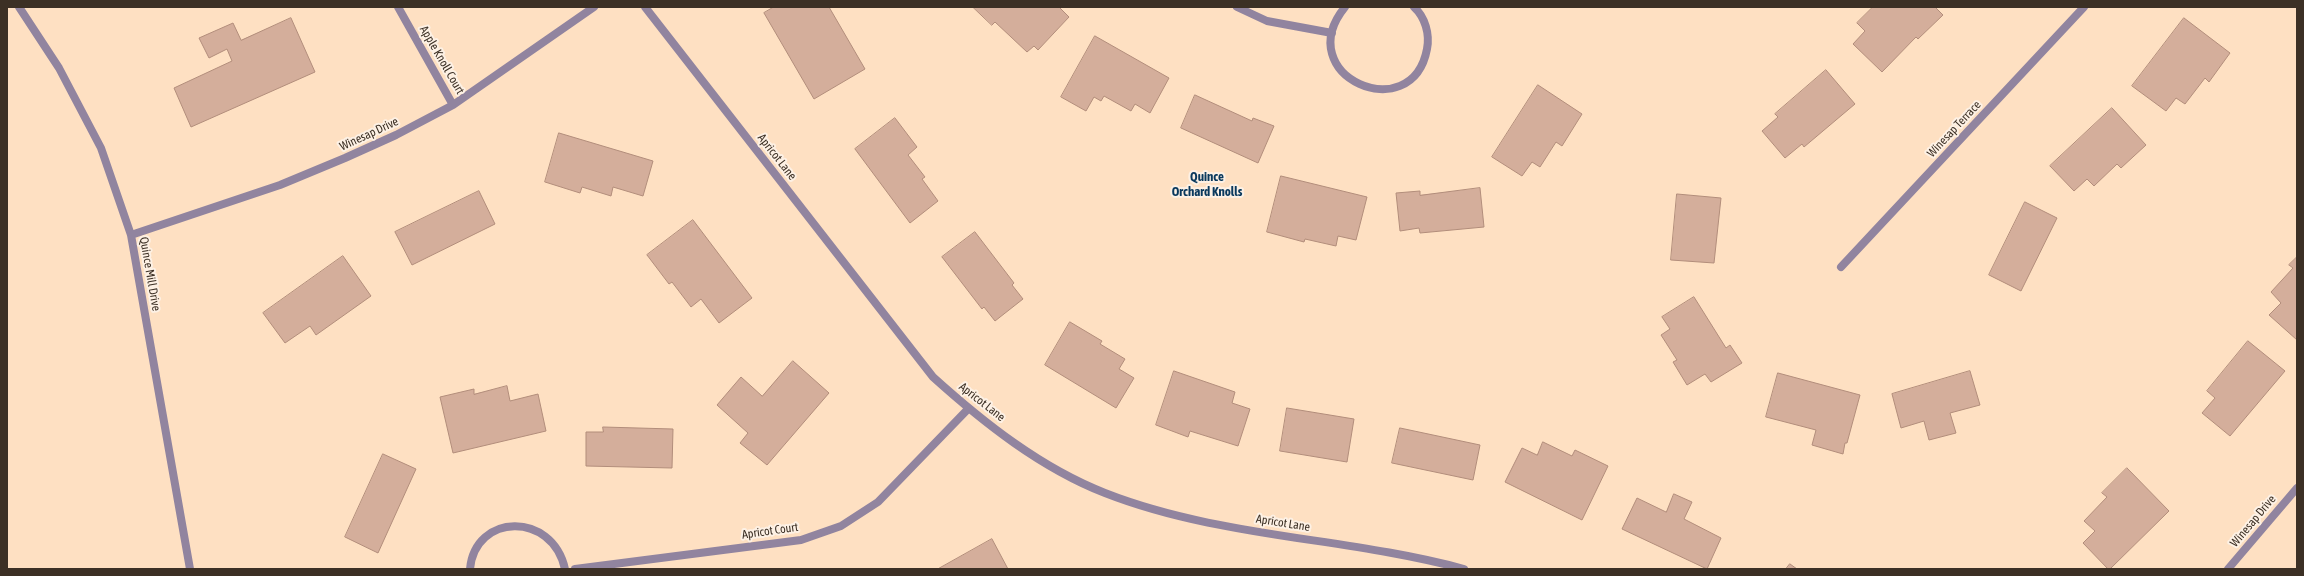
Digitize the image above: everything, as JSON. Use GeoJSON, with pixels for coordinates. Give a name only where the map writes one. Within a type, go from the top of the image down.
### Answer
{"type":"FeatureCollection","features":[{"type":"Feature","properties":{"kind":"street","name":"Quince Mill Drive"},"geometry":{"type":"LineString","coordinates":[[19,7],[59,68],[100,148],[131,235],[190,569]]}},
{"type":"Feature","properties":{"kind":"street","name":"Apple Knoll Court"},"geometry":{"type":"LineString","coordinates":[[398,7],[453,105]]}},
{"type":"Feature","properties":{"kind":"street","name":"Winesap Drive"},"geometry":{"type":"LineString","coordinates":[[131,235],[280,184],[345,158],[453,105],[594,7]]}},
{"type":"Feature","properties":{"kind":"street","name":"Apricot Lane"},"geometry":{"type":"LineString","coordinates":[[645,7],[933,378],[968,409],[1061,472],[1104,493],[1150,509],[1204,523],[1428,559],[1464,569]]}},
{"type":"Feature","properties":{"kind":"street"},"geometry":{"type":"LineString","coordinates":[[1237,7],[1267,21],[1332,33]]}},
{"type":"Feature","properties":{"kind":"street"},"geometry":{"type":"LineString","coordinates":[[1346,7],[1337,17],[1332,33],[1331,49],[1336,64],[1346,77],[1360,86],[1375,90],[1391,89],[1406,82],[1418,72],[1426,58],[1429,42],[1426,26],[1414,7]]}},
{"type":"Feature","properties":{"kind":"street","name":"Winesap Terrace"},"geometry":{"type":"LineString","coordinates":[[1841,267],[2084,7]]}},
{"type":"Feature","properties":{"kind":"street","name":"Apricot Court"},"geometry":{"type":"LineString","coordinates":[[575,569],[801,540],[841,526],[878,502],[968,409]]}},
{"type":"Feature","properties":{"kind":"street","name":"Winesap Drive"},"geometry":{"type":"LineString","coordinates":[[2228,569],[2297,488]]}},
{"type":"Feature","properties":{"kind":"street"},"geometry":{"type":"LineString","coordinates":[[470,569],[477,548],[487,537],[500,529],[514,526],[529,527],[543,533],[554,543],[562,556],[565,569]]}},
{"type":"Feature","properties":{"kind":"building"},"geometry":{"type":"Polygon","coordinates":[[[774,7],[829,7],[865,69],[814,99],[764,13],[774,7]]]}},
{"type":"Feature","properties":{"kind":"building"},"geometry":{"type":"Polygon","coordinates":[[[973,7],[1059,7],[1069,17],[1038,50],[1034,46],[1027,52],[995,22],[992,25],[973,7]]]}},
{"type":"Feature","properties":{"kind":"building"},"geometry":{"type":"Polygon","coordinates":[[[1873,7],[1935,7],[1943,15],[1918,39],[1916,37],[1882,72],[1853,44],[1865,31],[1857,23],[1873,7]]]}},
{"type":"Feature","properties":{"kind":"building"},"geometry":{"type":"Polygon","coordinates":[[[291,18],[315,72],[191,127],[174,88],[232,61],[227,49],[209,58],[199,38],[233,23],[241,40],[291,18]]]}},
{"type":"Feature","properties":{"kind":"building"},"geometry":{"type":"Polygon","coordinates":[[[2184,18],[2230,53],[2209,82],[2205,78],[2185,104],[2176,98],[2166,111],[2132,86],[2184,18]]]}},
{"type":"Feature","properties":{"kind":"building"},"geometry":{"type":"Polygon","coordinates":[[[1095,36],[1169,78],[1150,113],[1135,104],[1131,111],[1104,96],[1101,101],[1094,97],[1086,111],[1061,97],[1095,36]]]}},
{"type":"Feature","properties":{"kind":"building"},"geometry":{"type":"Polygon","coordinates":[[[1826,70],[1855,104],[1804,147],[1802,144],[1785,158],[1762,131],[1778,117],[1775,114],[1826,70]]]}},
{"type":"Feature","properties":{"kind":"building"},"geometry":{"type":"Polygon","coordinates":[[[1538,85],[1582,114],[1562,146],[1556,142],[1540,167],[1532,162],[1522,176],[1492,157],[1538,85]]]}},
{"type":"Feature","properties":{"kind":"building"},"geometry":{"type":"Polygon","coordinates":[[[1195,95],[1252,121],[1253,118],[1274,126],[1258,163],[1181,128],[1195,95]]]}},
{"type":"Feature","properties":{"kind":"building"},"geometry":{"type":"Polygon","coordinates":[[[2112,108],[2146,145],[2121,168],[2117,164],[2094,186],[2087,179],[2074,191],[2050,166],[2112,108]]]}},
{"type":"Feature","properties":{"kind":"building"},"geometry":{"type":"Polygon","coordinates":[[[895,118],[917,147],[908,155],[925,177],[922,179],[938,201],[910,223],[855,149],[895,118]]]}},
{"type":"Feature","properties":{"kind":"building"},"geometry":{"type":"Polygon","coordinates":[[[559,133],[653,161],[643,196],[613,187],[611,196],[582,187],[580,193],[545,182],[559,133]]]}},
{"type":"Feature","properties":{"kind":"building"},"geometry":{"type":"Polygon","coordinates":[[[1281,176],[1367,197],[1356,240],[1338,236],[1336,246],[1305,239],[1304,242],[1267,232],[1281,176]]]}},
{"type":"Feature","properties":{"kind":"building"},"geometry":{"type":"Polygon","coordinates":[[[1480,188],[1484,227],[1420,233],[1419,228],[1400,231],[1396,193],[1420,191],[1420,195],[1480,188]]]}},
{"type":"Feature","properties":{"kind":"building"},"geometry":{"type":"Polygon","coordinates":[[[479,191],[495,224],[412,265],[395,232],[479,191]]]}},
{"type":"Feature","properties":{"kind":"building"},"geometry":{"type":"Polygon","coordinates":[[[1677,194],[1721,198],[1714,263],[1671,260],[1677,194]]]}},
{"type":"Feature","properties":{"kind":"building"},"geometry":{"type":"Polygon","coordinates":[[[2025,202],[2057,218],[2021,291],[1989,275],[2025,202]]]}},
{"type":"Feature","properties":{"kind":"building"},"geometry":{"type":"Polygon","coordinates":[[[693,220],[752,298],[719,323],[701,299],[691,307],[672,282],[669,284],[647,255],[693,220]]]}},
{"type":"Feature","properties":{"kind":"building"},"geometry":{"type":"Polygon","coordinates":[[[975,232],[1014,283],[1012,285],[1023,299],[995,321],[984,307],[982,309],[942,257],[975,232]]]}},
{"type":"Feature","properties":{"kind":"building"},"geometry":{"type":"Polygon","coordinates":[[[343,256],[371,296],[316,335],[310,326],[285,343],[263,313],[343,256]]]}},
{"type":"Feature","properties":{"kind":"building"},"geometry":{"type":"Polygon","coordinates":[[[2297,257],[2297,340],[2269,315],[2281,303],[2271,292],[2293,268],[2289,265],[2297,257]]]}},
{"type":"Feature","properties":{"kind":"building"},"geometry":{"type":"Polygon","coordinates":[[[1694,297],[1726,348],[1730,345],[1742,363],[1711,382],[1705,374],[1687,385],[1673,362],[1677,360],[1661,335],[1670,329],[1662,317],[1694,297]]]}},
{"type":"Feature","properties":{"kind":"building"},"geometry":{"type":"Polygon","coordinates":[[[1070,322],[1102,341],[1100,344],[1125,359],[1119,369],[1134,378],[1116,408],[1045,365],[1070,322]]]}},
{"type":"Feature","properties":{"kind":"building"},"geometry":{"type":"Polygon","coordinates":[[[2248,341],[2285,371],[2230,436],[2202,413],[2215,398],[2207,391],[2248,341]]]}},
{"type":"Feature","properties":{"kind":"building"},"geometry":{"type":"Polygon","coordinates":[[[793,361],[829,393],[767,465],[740,443],[748,433],[717,405],[741,377],[762,396],[793,361]]]}},
{"type":"Feature","properties":{"kind":"building"},"geometry":{"type":"Polygon","coordinates":[[[1174,371],[1235,392],[1232,403],[1250,409],[1238,446],[1190,431],[1188,437],[1156,425],[1174,371]]]}},
{"type":"Feature","properties":{"kind":"building"},"geometry":{"type":"Polygon","coordinates":[[[1970,371],[1980,405],[1950,413],[1956,433],[1929,440],[1924,421],[1901,428],[1892,394],[1970,371]]]}},
{"type":"Feature","properties":{"kind":"building"},"geometry":{"type":"Polygon","coordinates":[[[1778,373],[1860,395],[1843,454],[1812,445],[1816,430],[1766,417],[1778,373]]]}},
{"type":"Feature","properties":{"kind":"building"},"geometry":{"type":"Polygon","coordinates":[[[507,386],[510,401],[538,394],[546,431],[453,453],[440,397],[474,389],[474,394],[507,386]]]}},
{"type":"Feature","properties":{"kind":"building"},"geometry":{"type":"Polygon","coordinates":[[[1287,408],[1354,419],[1347,462],[1280,451],[1287,408]]]}},
{"type":"Feature","properties":{"kind":"building"},"geometry":{"type":"Polygon","coordinates":[[[603,427],[673,429],[672,468],[586,466],[586,432],[603,432],[603,427]]]}},
{"type":"Feature","properties":{"kind":"building"},"geometry":{"type":"Polygon","coordinates":[[[1400,428],[1480,445],[1473,480],[1392,463],[1400,428]]]}},
{"type":"Feature","properties":{"kind":"building"},"geometry":{"type":"Polygon","coordinates":[[[1543,442],[1572,456],[1575,450],[1608,466],[1582,520],[1505,482],[1522,448],[1537,455],[1543,442]]]}},
{"type":"Feature","properties":{"kind":"building"},"geometry":{"type":"Polygon","coordinates":[[[383,454],[416,469],[378,553],[345,537],[383,454]]]}},
{"type":"Feature","properties":{"kind":"building"},"geometry":{"type":"Polygon","coordinates":[[[2127,468],[2169,511],[2110,569],[2108,569],[2083,543],[2095,531],[2084,521],[2107,497],[2102,493],[2127,468]]]}},
{"type":"Feature","properties":{"kind":"building"},"geometry":{"type":"Polygon","coordinates":[[[1674,494],[1692,502],[1684,519],[1721,538],[1707,569],[1622,529],[1637,498],[1666,512],[1674,494]]]}},
{"type":"Feature","properties":{"kind":"building"},"geometry":{"type":"Polygon","coordinates":[[[992,539],[1008,569],[938,569],[992,539]]]}},
{"type":"Feature","properties":{"kind":"building"},"geometry":{"type":"Polygon","coordinates":[[[1790,564],[1797,569],[1786,569],[1790,564]]]}},
{"type":"Feature","properties":{"kind":"district","name":"Quince Orchard Knolls"},"geometry":{"type":"Point","coordinates":[1207,184]}}]}
